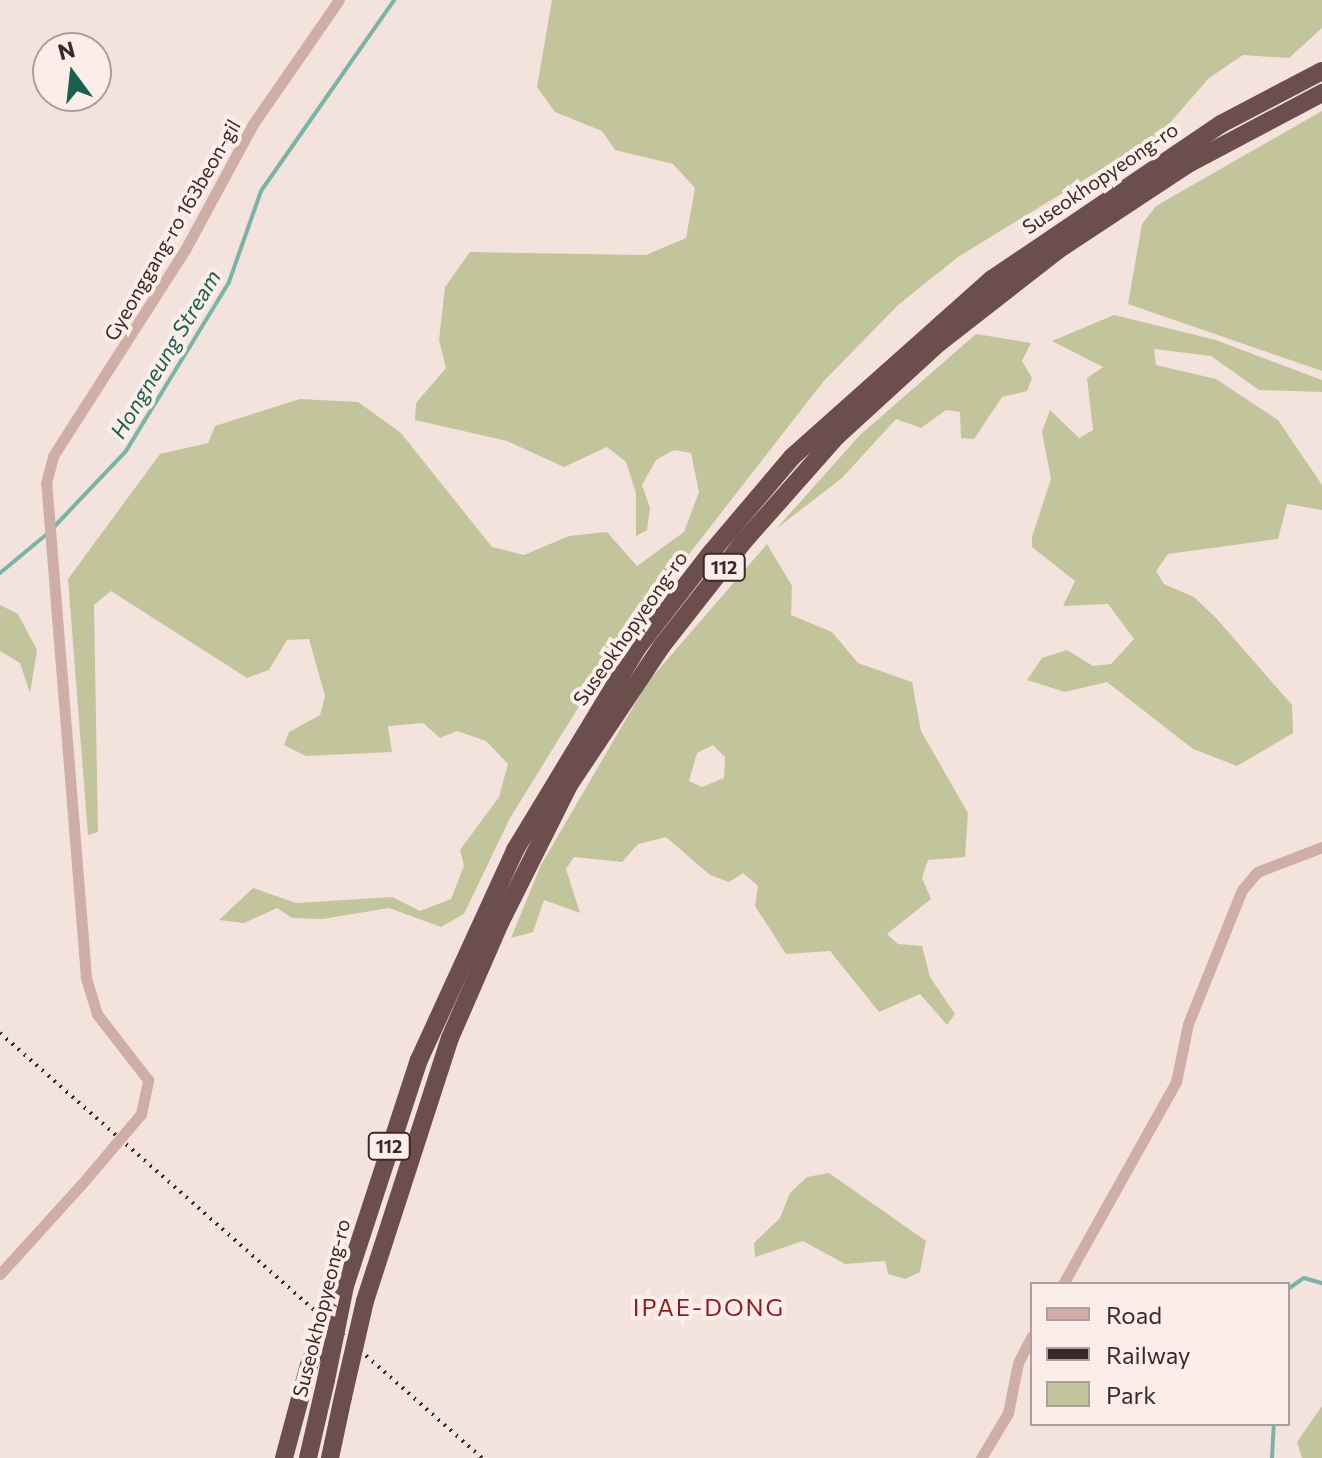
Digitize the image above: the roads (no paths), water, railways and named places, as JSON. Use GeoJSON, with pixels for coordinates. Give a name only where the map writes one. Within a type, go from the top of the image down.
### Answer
{"type":"FeatureCollection","features":[{"type":"Feature","properties":{"kind":"highway","name":"Suseokhopyeong-ro"},"geometry":{"type":"LineString","coordinates":[[308,1458],[345,1286],[419,1060],[515,850],[638,647],[709,555],[792,457],[992,279],[1221,124],[1322,71]]}},
{"type":"Feature","properties":{"kind":"highway","name":"Suseokhopyeong-ro"},"geometry":{"type":"LineString","coordinates":[[330,1458],[380,1249],[450,1038],[569,785],[661,647],[745,540],[837,436],[939,343],[1188,164],[1322,93]]}},
{"type":"Feature","properties":{"kind":"highway"},"geometry":{"type":"LineString","coordinates":[[284,1458],[309,1365],[345,1286]]}},
{"type":"Feature","properties":{"kind":"street","name":"Gyeonggang-ro 163beon-gil"},"geometry":{"type":"LineString","coordinates":[[0,1274],[141,1114],[148,1080],[97,1014],[86,977],[51,569],[46,483],[53,456],[162,288],[253,124],[339,0]]}},
{"type":"Feature","properties":{"kind":"street"},"geometry":{"type":"LineString","coordinates":[[1064,1282],[1176,1082],[1188,1024],[1242,890],[1257,872],[1322,847]]}},
{"type":"Feature","properties":{"kind":"street"},"geometry":{"type":"LineString","coordinates":[[981,1458],[1008,1413],[1018,1363],[1030,1340]]}},
{"type":"Feature","properties":{"kind":"waterway","name":"Hongneung Stream"},"geometry":{"type":"LineString","coordinates":[[53,528],[126,451],[229,282],[261,191],[394,0]]}},
{"type":"Feature","properties":{"kind":"waterway","name":"Hongneung Stream"},"geometry":{"type":"LineString","coordinates":[[0,573],[47,534]]}},
{"type":"Feature","properties":{"kind":"waterway"},"geometry":{"type":"LineString","coordinates":[[1290,1288],[1304,1278],[1322,1283]]}},
{"type":"Feature","properties":{"kind":"waterway"},"geometry":{"type":"LineString","coordinates":[[1272,1458],[1274,1426]]}},
{"type":"Feature","properties":{"kind":"railway"},"geometry":{"type":"LineString","coordinates":[[0,1033],[482,1458]]}},
{"type":"Feature","properties":{"kind":"district","name":"IPAE-DONG"},"geometry":{"type":"Point","coordinates":[709,1307]}}]}
